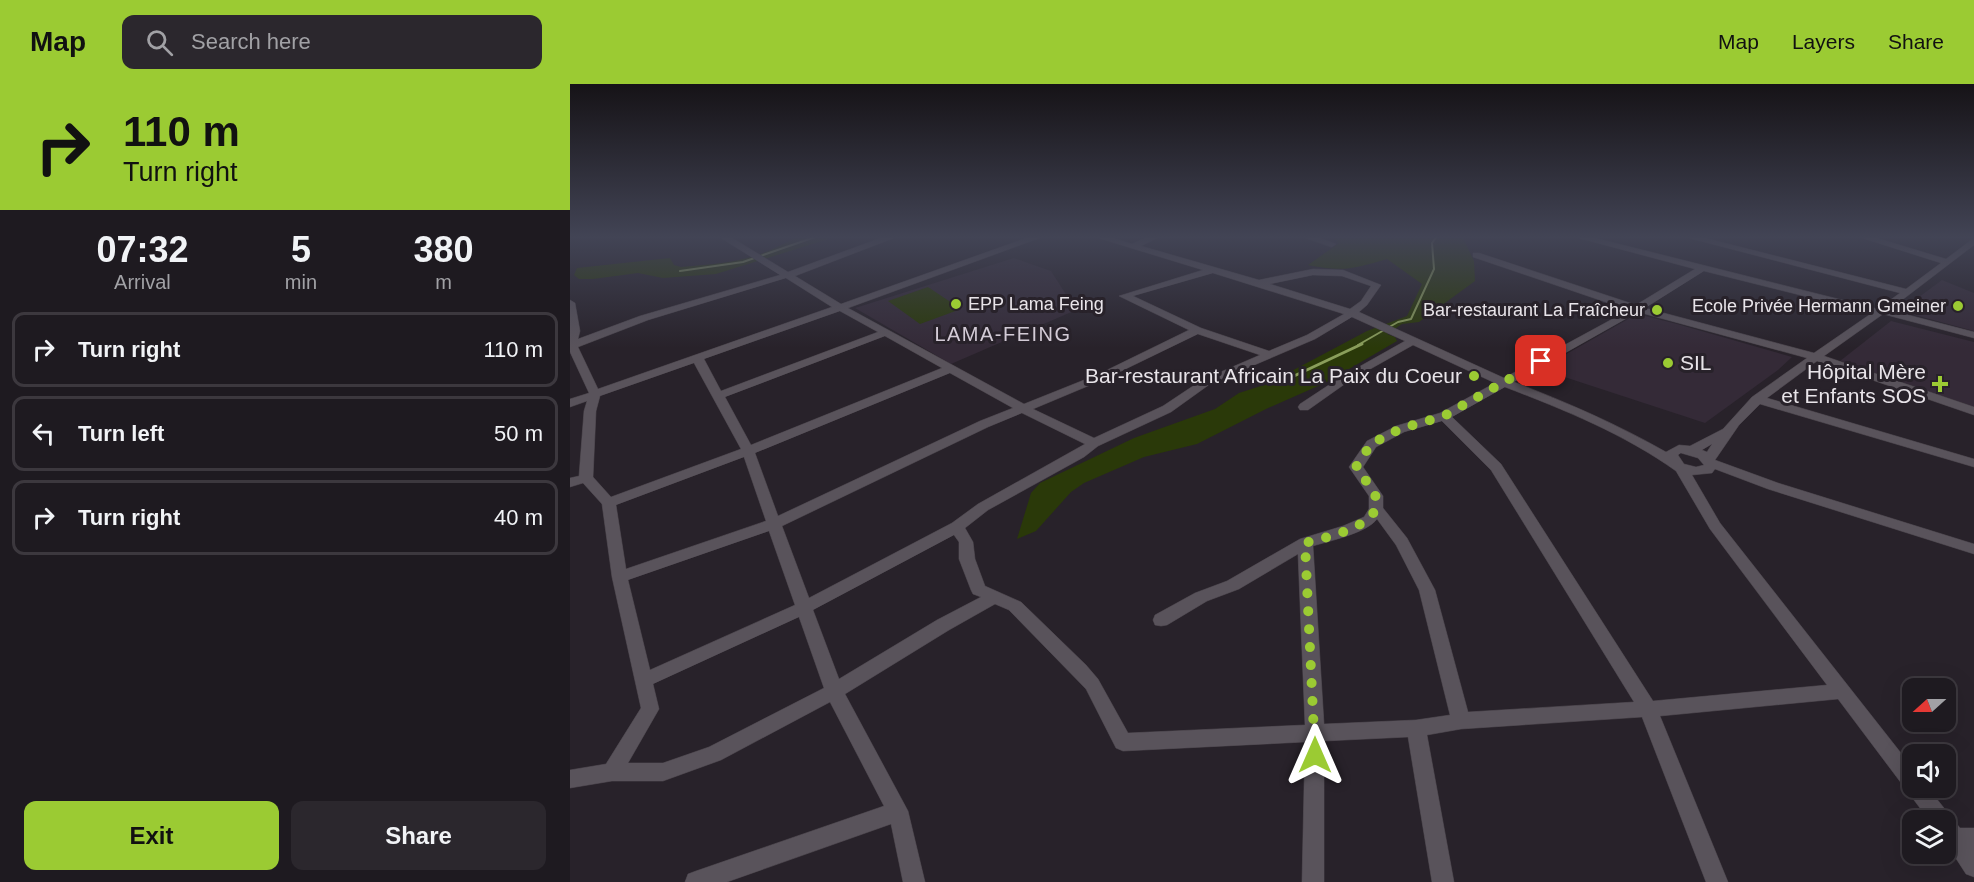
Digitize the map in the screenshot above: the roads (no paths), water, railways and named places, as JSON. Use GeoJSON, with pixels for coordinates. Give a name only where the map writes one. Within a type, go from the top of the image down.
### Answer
{"type":"FeatureCollection","features":[{"type":"Feature","properties":{"kind":"street"},"geometry":{"type":"LineString","coordinates":[[570,403],[936,273]]}},
{"type":"Feature","properties":{"kind":"street"},"geometry":{"type":"LineString","coordinates":[[1202,273],[1124,296],[1197,330],[1270,355]]}},
{"type":"Feature","properties":{"kind":"street"},"geometry":{"type":"LineString","coordinates":[[1224,273],[1352,313],[1375,326],[1414,340],[1503,382],[1566,406],[1681,457],[1974,549]]}},
{"type":"Feature","properties":{"kind":"street"},"geometry":{"type":"LineString","coordinates":[[1259,283],[1307,273]]}},
{"type":"Feature","properties":{"kind":"street"},"geometry":{"type":"LineString","coordinates":[[643,681],[802,609],[957,527],[983,507],[1079,454],[1094,442],[1167,409],[1206,382],[1311,338],[1352,313],[1364,303],[1376,285],[1344,273]]}},
{"type":"Feature","properties":{"kind":"street"},"geometry":{"type":"LineString","coordinates":[[1526,273],[1637,309],[1816,357],[1974,411]]}},
{"type":"Feature","properties":{"kind":"street"},"geometry":{"type":"LineString","coordinates":[[1161,620],[1201,597],[1233,585],[1305,543],[1348,530],[1368,520],[1376,509],[1376,496],[1356,467],[1371,444],[1400,429],[1444,416],[1637,309],[1695,273]]}},
{"type":"Feature","properties":{"kind":"street"},"geometry":{"type":"LineString","coordinates":[[1724,273],[1974,335]]}},
{"type":"Feature","properties":{"kind":"street"},"geometry":{"type":"LineString","coordinates":[[1836,273],[1908,291]]}},
{"type":"Feature","properties":{"kind":"street"},"geometry":{"type":"LineString","coordinates":[[1705,512],[1706,466],[1728,431],[1756,399],[1932,273]]}},
{"type":"Feature","properties":{"kind":"street"},"geometry":{"type":"LineString","coordinates":[[571,345],[644,318],[789,274],[840,307],[1025,409],[1094,442]]}},
{"type":"Feature","properties":{"kind":"street"},"geometry":{"type":"LineString","coordinates":[[570,303],[575,331],[571,345],[596,394],[590,411],[586,478],[609,503],[620,577],[650,709],[612,772]]}},
{"type":"Feature","properties":{"kind":"street"},"geometry":{"type":"LineString","coordinates":[[620,577],[774,524],[984,424],[1103,376],[1197,330]]}},
{"type":"Feature","properties":{"kind":"street"},"geometry":{"type":"LineString","coordinates":[[720,394],[887,332]]}},
{"type":"Feature","properties":{"kind":"street"},"geometry":{"type":"LineString","coordinates":[[1304,407],[1345,379],[1414,340]]}},
{"type":"Feature","properties":{"kind":"street"},"geometry":{"type":"LineString","coordinates":[[698,359],[720,394],[748,452],[802,609],[834,692],[898,811],[914,882]]}},
{"type":"Feature","properties":{"kind":"street"},"geometry":{"type":"LineString","coordinates":[[609,503],[748,452],[952,368]]}},
{"type":"Feature","properties":{"kind":"street"},"geometry":{"type":"LineString","coordinates":[[1756,399],[1974,463]]}},
{"type":"Feature","properties":{"kind":"street"},"geometry":{"type":"LineString","coordinates":[[1444,416],[1496,467],[1648,709],[1717,882]]}},
{"type":"Feature","properties":{"kind":"street"},"geometry":{"type":"LineString","coordinates":[[1681,457],[1728,431]]}},
{"type":"Feature","properties":{"kind":"street"},"geometry":{"type":"LineString","coordinates":[[1681,457],[1706,466]]}},
{"type":"Feature","properties":{"kind":"street"},"geometry":{"type":"LineString","coordinates":[[1681,457],[1705,512],[1902,769]]}},
{"type":"Feature","properties":{"kind":"street"},"geometry":{"type":"LineString","coordinates":[[570,483],[586,478]]}},
{"type":"Feature","properties":{"kind":"street"},"geometry":{"type":"LineString","coordinates":[[1376,509],[1402,542],[1427,590],[1461,721]]}},
{"type":"Feature","properties":{"kind":"street"},"geometry":{"type":"LineString","coordinates":[[957,527],[966,542],[967,559],[980,590],[1015,606],[1086,677],[1123,742],[1416,728],[1461,721],[1648,709],[1843,691]]}},
{"type":"Feature","properties":{"kind":"street"},"geometry":{"type":"LineString","coordinates":[[1305,543],[1315,734],[1313,882]]}},
{"type":"Feature","properties":{"kind":"street"},"geometry":{"type":"LineString","coordinates":[[570,779],[612,772],[663,772],[714,754],[834,692],[943,625],[995,597]]}},
{"type":"Feature","properties":{"kind":"street"},"geometry":{"type":"LineString","coordinates":[[1416,728],[1443,882]]}},
{"type":"Feature","properties":{"kind":"street"},"geometry":{"type":"LineString","coordinates":[[1924,798],[1933,810]]}},
{"type":"Feature","properties":{"kind":"street"},"geometry":{"type":"LineString","coordinates":[[696,882],[898,811]]}},
{"type":"Feature","properties":{"kind":"street"},"geometry":{"type":"LineString","coordinates":[[1958,834],[1974,866]]}},
{"type":"Feature","properties":{"kind":"waterway"},"geometry":{"type":"LineString","coordinates":[[1358,345],[1398,322],[1411,319],[1432,273]]}},
{"type":"Feature","properties":{"kind":"waterway"},"geometry":{"type":"LineString","coordinates":[[1294,376],[1362,344]]}},
{"type":"Feature","properties":{"kind":"place","name":"EPP Lama Feing"},"geometry":{"type":"Point","coordinates":[956,304]}},
{"type":"Feature","properties":{"kind":"place","name":"Ecole Privée Hermann Gmeiner"},"geometry":{"type":"Point","coordinates":[1958,306]}},
{"type":"Feature","properties":{"kind":"place","name":"Bar-restaurant La Fraîcheur"},"geometry":{"type":"Point","coordinates":[1657,310]}},
{"type":"Feature","properties":{"kind":"place","name":"SIL"},"geometry":{"type":"Point","coordinates":[1668,363]}},
{"type":"Feature","properties":{"kind":"place","name":"Bar-restaurant Africain La Paix du Coeur"},"geometry":{"type":"Point","coordinates":[1474,376]}},
{"type":"Feature","properties":{"kind":"place","name":"Hôpital Mère et Enfants SOS"},"geometry":{"type":"Point","coordinates":[1940,384]}},
{"type":"Feature","properties":{"kind":"district","name":"LAMA-FEING"},"geometry":{"type":"Point","coordinates":[1003,334]}}]}
